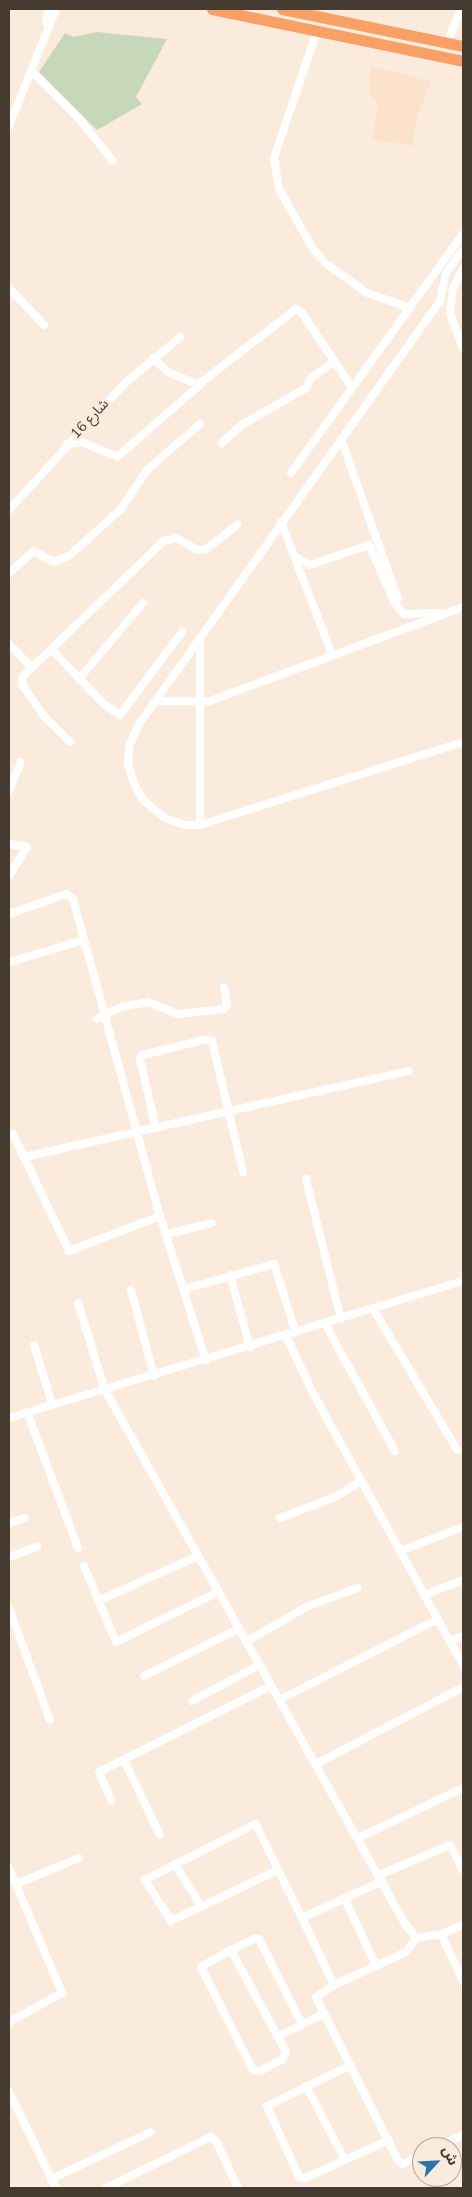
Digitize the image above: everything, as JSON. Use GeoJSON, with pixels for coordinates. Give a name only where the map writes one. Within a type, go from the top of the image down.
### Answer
{"type":"FeatureCollection","features":[{"type":"Feature","properties":{"kind":"highway"},"geometry":{"type":"LineString","coordinates":[[212,9],[463,61]]}},
{"type":"Feature","properties":{"kind":"highway"},"geometry":{"type":"LineString","coordinates":[[282,9],[303,11],[463,46]]}},
{"type":"Feature","properties":{"kind":"street"},"geometry":{"type":"LineString","coordinates":[[9,126],[12,110],[31,70],[42,38],[49,9]]}},
{"type":"Feature","properties":{"kind":"street"},"geometry":{"type":"LineString","coordinates":[[42,38],[56,9]]}},
{"type":"Feature","properties":{"kind":"street"},"geometry":{"type":"LineString","coordinates":[[447,43],[461,9]]}},
{"type":"Feature","properties":{"kind":"street"},"geometry":{"type":"LineString","coordinates":[[318,31],[274,158],[279,189],[314,250],[325,263],[366,293],[410,308]]}},
{"type":"Feature","properties":{"kind":"street"},"geometry":{"type":"LineString","coordinates":[[31,70],[74,114],[112,160]]}},
{"type":"Feature","properties":{"kind":"street"},"geometry":{"type":"LineString","coordinates":[[291,473],[463,234]]}},
{"type":"Feature","properties":{"kind":"street"},"geometry":{"type":"LineString","coordinates":[[463,249],[446,273],[440,302],[281,522],[200,640],[139,724],[130,746],[128,764],[134,784],[144,801],[165,818],[184,825],[200,825],[463,742]]}},
{"type":"Feature","properties":{"kind":"street"},"geometry":{"type":"LineString","coordinates":[[463,269],[452,288],[450,313],[463,348]]}},
{"type":"Feature","properties":{"kind":"street"},"geometry":{"type":"LineString","coordinates":[[9,288],[44,325]]}},
{"type":"Feature","properties":{"kind":"street"},"geometry":{"type":"LineString","coordinates":[[67,444],[82,442],[118,457],[201,384],[296,309],[302,313],[352,386]]}},
{"type":"Feature","properties":{"kind":"street","name":"شارع 16"},"geometry":{"type":"LineString","coordinates":[[9,510],[67,444],[153,358],[180,337]]}},
{"type":"Feature","properties":{"kind":"street"},"geometry":{"type":"LineString","coordinates":[[153,358],[168,372],[196,385],[201,384]]}},
{"type":"Feature","properties":{"kind":"street"},"geometry":{"type":"LineString","coordinates":[[222,442],[240,426],[306,388],[311,378],[334,362]]}},
{"type":"Feature","properties":{"kind":"street"},"geometry":{"type":"LineString","coordinates":[[9,573],[34,551],[53,562],[69,556],[121,509],[147,470],[200,424]]}},
{"type":"Feature","properties":{"kind":"street"},"geometry":{"type":"LineString","coordinates":[[341,439],[404,614]]}},
{"type":"Feature","properties":{"kind":"street"},"geometry":{"type":"LineString","coordinates":[[281,522],[332,654]]}},
{"type":"Feature","properties":{"kind":"street"},"geometry":{"type":"LineString","coordinates":[[70,742],[44,716],[23,686],[22,677],[164,541],[176,538],[196,549],[205,550],[237,525]]}},
{"type":"Feature","properties":{"kind":"street"},"geometry":{"type":"LineString","coordinates":[[294,556],[310,565],[369,545],[395,603],[404,614]]}},
{"type":"Feature","properties":{"kind":"street"},"geometry":{"type":"LineString","coordinates":[[79,680],[143,603]]}},
{"type":"Feature","properties":{"kind":"street"},"geometry":{"type":"LineString","coordinates":[[157,701],[210,702],[332,654],[463,607]]}},
{"type":"Feature","properties":{"kind":"street"},"geometry":{"type":"LineString","coordinates":[[404,614],[448,612]]}},
{"type":"Feature","properties":{"kind":"street"},"geometry":{"type":"LineString","coordinates":[[52,650],[79,680],[115,714],[122,714],[182,632]]}},
{"type":"Feature","properties":{"kind":"street"},"geometry":{"type":"LineString","coordinates":[[200,640],[200,825]]}},
{"type":"Feature","properties":{"kind":"street"},"geometry":{"type":"LineString","coordinates":[[9,644],[32,668]]}},
{"type":"Feature","properties":{"kind":"street"},"geometry":{"type":"LineString","coordinates":[[9,789],[21,762]]}},
{"type":"Feature","properties":{"kind":"street"},"geometry":{"type":"LineString","coordinates":[[9,844],[26,848],[9,876]]}},
{"type":"Feature","properties":{"kind":"street"},"geometry":{"type":"LineString","coordinates":[[9,914],[68,894],[74,899],[84,940],[140,1133],[160,1216],[185,1289],[206,1361]]}},
{"type":"Feature","properties":{"kind":"street"},"geometry":{"type":"LineString","coordinates":[[9,962],[84,940]]}},
{"type":"Feature","properties":{"kind":"street"},"geometry":{"type":"LineString","coordinates":[[97,1019],[106,1014],[148,1002],[178,1014],[224,1009],[227,1004],[224,987]]}},
{"type":"Feature","properties":{"kind":"street"},"geometry":{"type":"LineString","coordinates":[[156,1128],[140,1059],[147,1052],[204,1040],[212,1041],[243,1172]]}},
{"type":"Feature","properties":{"kind":"street"},"geometry":{"type":"LineString","coordinates":[[24,1157],[140,1133],[408,1071]]}},
{"type":"Feature","properties":{"kind":"street"},"geometry":{"type":"LineString","coordinates":[[13,1134],[70,1252],[160,1216]]}},
{"type":"Feature","properties":{"kind":"street"},"geometry":{"type":"LineString","coordinates":[[306,1179],[341,1320]]}},
{"type":"Feature","properties":{"kind":"street"},"geometry":{"type":"LineString","coordinates":[[167,1234],[212,1223]]}},
{"type":"Feature","properties":{"kind":"street"},"geometry":{"type":"LineString","coordinates":[[185,1289],[230,1275],[275,1265],[296,1333]]}},
{"type":"Feature","properties":{"kind":"street"},"geometry":{"type":"LineString","coordinates":[[230,1275],[250,1347]]}},
{"type":"Feature","properties":{"kind":"street"},"geometry":{"type":"LineString","coordinates":[[9,1418],[206,1361],[463,1281]]}},
{"type":"Feature","properties":{"kind":"street"},"geometry":{"type":"LineString","coordinates":[[131,1290],[154,1376]]}},
{"type":"Feature","properties":{"kind":"street"},"geometry":{"type":"LineString","coordinates":[[78,1303],[105,1390],[258,1665],[416,1938]]}},
{"type":"Feature","properties":{"kind":"street"},"geometry":{"type":"LineString","coordinates":[[374,1310],[457,1450]]}},
{"type":"Feature","properties":{"kind":"street"},"geometry":{"type":"LineString","coordinates":[[325,1324],[395,1451]]}},
{"type":"Feature","properties":{"kind":"street"},"geometry":{"type":"LineString","coordinates":[[286,1336],[300,1370],[463,1665]]}},
{"type":"Feature","properties":{"kind":"street"},"geometry":{"type":"LineString","coordinates":[[34,1345],[52,1404]]}},
{"type":"Feature","properties":{"kind":"street"},"geometry":{"type":"LineString","coordinates":[[27,1412],[78,1548]]}},
{"type":"Feature","properties":{"kind":"street"},"geometry":{"type":"LineString","coordinates":[[280,1518],[335,1497],[362,1481]]}},
{"type":"Feature","properties":{"kind":"street"},"geometry":{"type":"LineString","coordinates":[[9,1523],[24,1518]]}},
{"type":"Feature","properties":{"kind":"street"},"geometry":{"type":"LineString","coordinates":[[400,1551],[463,1527]]}},
{"type":"Feature","properties":{"kind":"street"},"geometry":{"type":"LineString","coordinates":[[9,1557],[37,1547]]}},
{"type":"Feature","properties":{"kind":"street"},"geometry":{"type":"LineString","coordinates":[[98,1601],[198,1556]]}},
{"type":"Feature","properties":{"kind":"street"},"geometry":{"type":"LineString","coordinates":[[84,1566],[114,1640],[118,1642],[218,1592]]}},
{"type":"Feature","properties":{"kind":"street"},"geometry":{"type":"LineString","coordinates":[[424,1595],[463,1580]]}},
{"type":"Feature","properties":{"kind":"street"},"geometry":{"type":"LineString","coordinates":[[246,1642],[306,1607],[358,1588]]}},
{"type":"Feature","properties":{"kind":"street"},"geometry":{"type":"LineString","coordinates":[[9,1608],[50,1720]]}},
{"type":"Feature","properties":{"kind":"street"},"geometry":{"type":"LineString","coordinates":[[279,1700],[438,1619]]}},
{"type":"Feature","properties":{"kind":"street"},"geometry":{"type":"LineString","coordinates":[[144,1676],[238,1629]]}},
{"type":"Feature","properties":{"kind":"street"},"geometry":{"type":"LineString","coordinates":[[450,1641],[463,1636]]}},
{"type":"Feature","properties":{"kind":"street"},"geometry":{"type":"LineString","coordinates":[[192,1700],[258,1665]]}},
{"type":"Feature","properties":{"kind":"street"},"geometry":{"type":"LineString","coordinates":[[111,1800],[98,1773],[271,1686]]}},
{"type":"Feature","properties":{"kind":"street"},"geometry":{"type":"LineString","coordinates":[[316,1764],[463,1687]]}},
{"type":"Feature","properties":{"kind":"street"},"geometry":{"type":"LineString","coordinates":[[124,1760],[160,1835]]}},
{"type":"Feature","properties":{"kind":"street"},"geometry":{"type":"LineString","coordinates":[[358,1838],[463,1788]]}},
{"type":"Feature","properties":{"kind":"street"},"geometry":{"type":"LineString","coordinates":[[278,1870],[171,1920],[146,1882],[146,1878],[255,1824],[278,1870],[302,1918],[334,1985]]}},
{"type":"Feature","properties":{"kind":"street"},"geometry":{"type":"LineString","coordinates":[[302,1918],[344,1899],[380,1878],[450,1845],[463,1870]]}},
{"type":"Feature","properties":{"kind":"street"},"geometry":{"type":"LineString","coordinates":[[16,1884],[79,1858]]}},
{"type":"Feature","properties":{"kind":"street"},"geometry":{"type":"LineString","coordinates":[[176,1864],[201,1906]]}},
{"type":"Feature","properties":{"kind":"street"},"geometry":{"type":"LineString","coordinates":[[9,1868],[62,1993],[9,2021]]}},
{"type":"Feature","properties":{"kind":"street"},"geometry":{"type":"LineString","coordinates":[[344,1899],[376,1966]]}},
{"type":"Feature","properties":{"kind":"street"},"geometry":{"type":"LineString","coordinates":[[412,2158],[400,2163],[316,1995],[406,1952],[416,1938],[441,1934],[463,1925]]}},
{"type":"Feature","properties":{"kind":"street"},"geometry":{"type":"LineString","coordinates":[[441,1934],[463,1981]]}},
{"type":"Feature","properties":{"kind":"street"},"geometry":{"type":"LineString","coordinates":[[231,1950],[286,2050],[285,2057],[260,2071],[254,2071],[200,1970],[203,1964],[254,1938],[261,1940],[302,2024]]}},
{"type":"Feature","properties":{"kind":"street"},"geometry":{"type":"LineString","coordinates":[[278,2036],[325,2013]]}},
{"type":"Feature","properties":{"kind":"street"},"geometry":{"type":"LineString","coordinates":[[351,2065],[266,2107],[299,2177],[305,2178],[389,2140]]}},
{"type":"Feature","properties":{"kind":"street"},"geometry":{"type":"LineString","coordinates":[[306,2086],[345,2160]]}},
{"type":"Feature","properties":{"kind":"street"},"geometry":{"type":"LineString","coordinates":[[9,2092],[56,2188]]}},
{"type":"Feature","properties":{"kind":"street"},"geometry":{"type":"LineString","coordinates":[[51,2179],[151,2132]]}},
{"type":"Feature","properties":{"kind":"street"},"geometry":{"type":"LineString","coordinates":[[106,2188],[210,2136],[216,2141],[238,2188]]}},
{"type":"Feature","properties":{"kind":"shaded area"},"geometry":{"type":"Polygon","coordinates":[[[371,66],[431,82],[417,117],[412,146],[372,139],[378,105],[369,93],[371,66]]]}},
{"type":"Feature","properties":{"kind":"green space"},"geometry":{"type":"Polygon","coordinates":[[[96,32],[167,39],[136,97],[142,104],[97,130],[39,72],[65,33],[74,37],[96,32]]]}}]}
